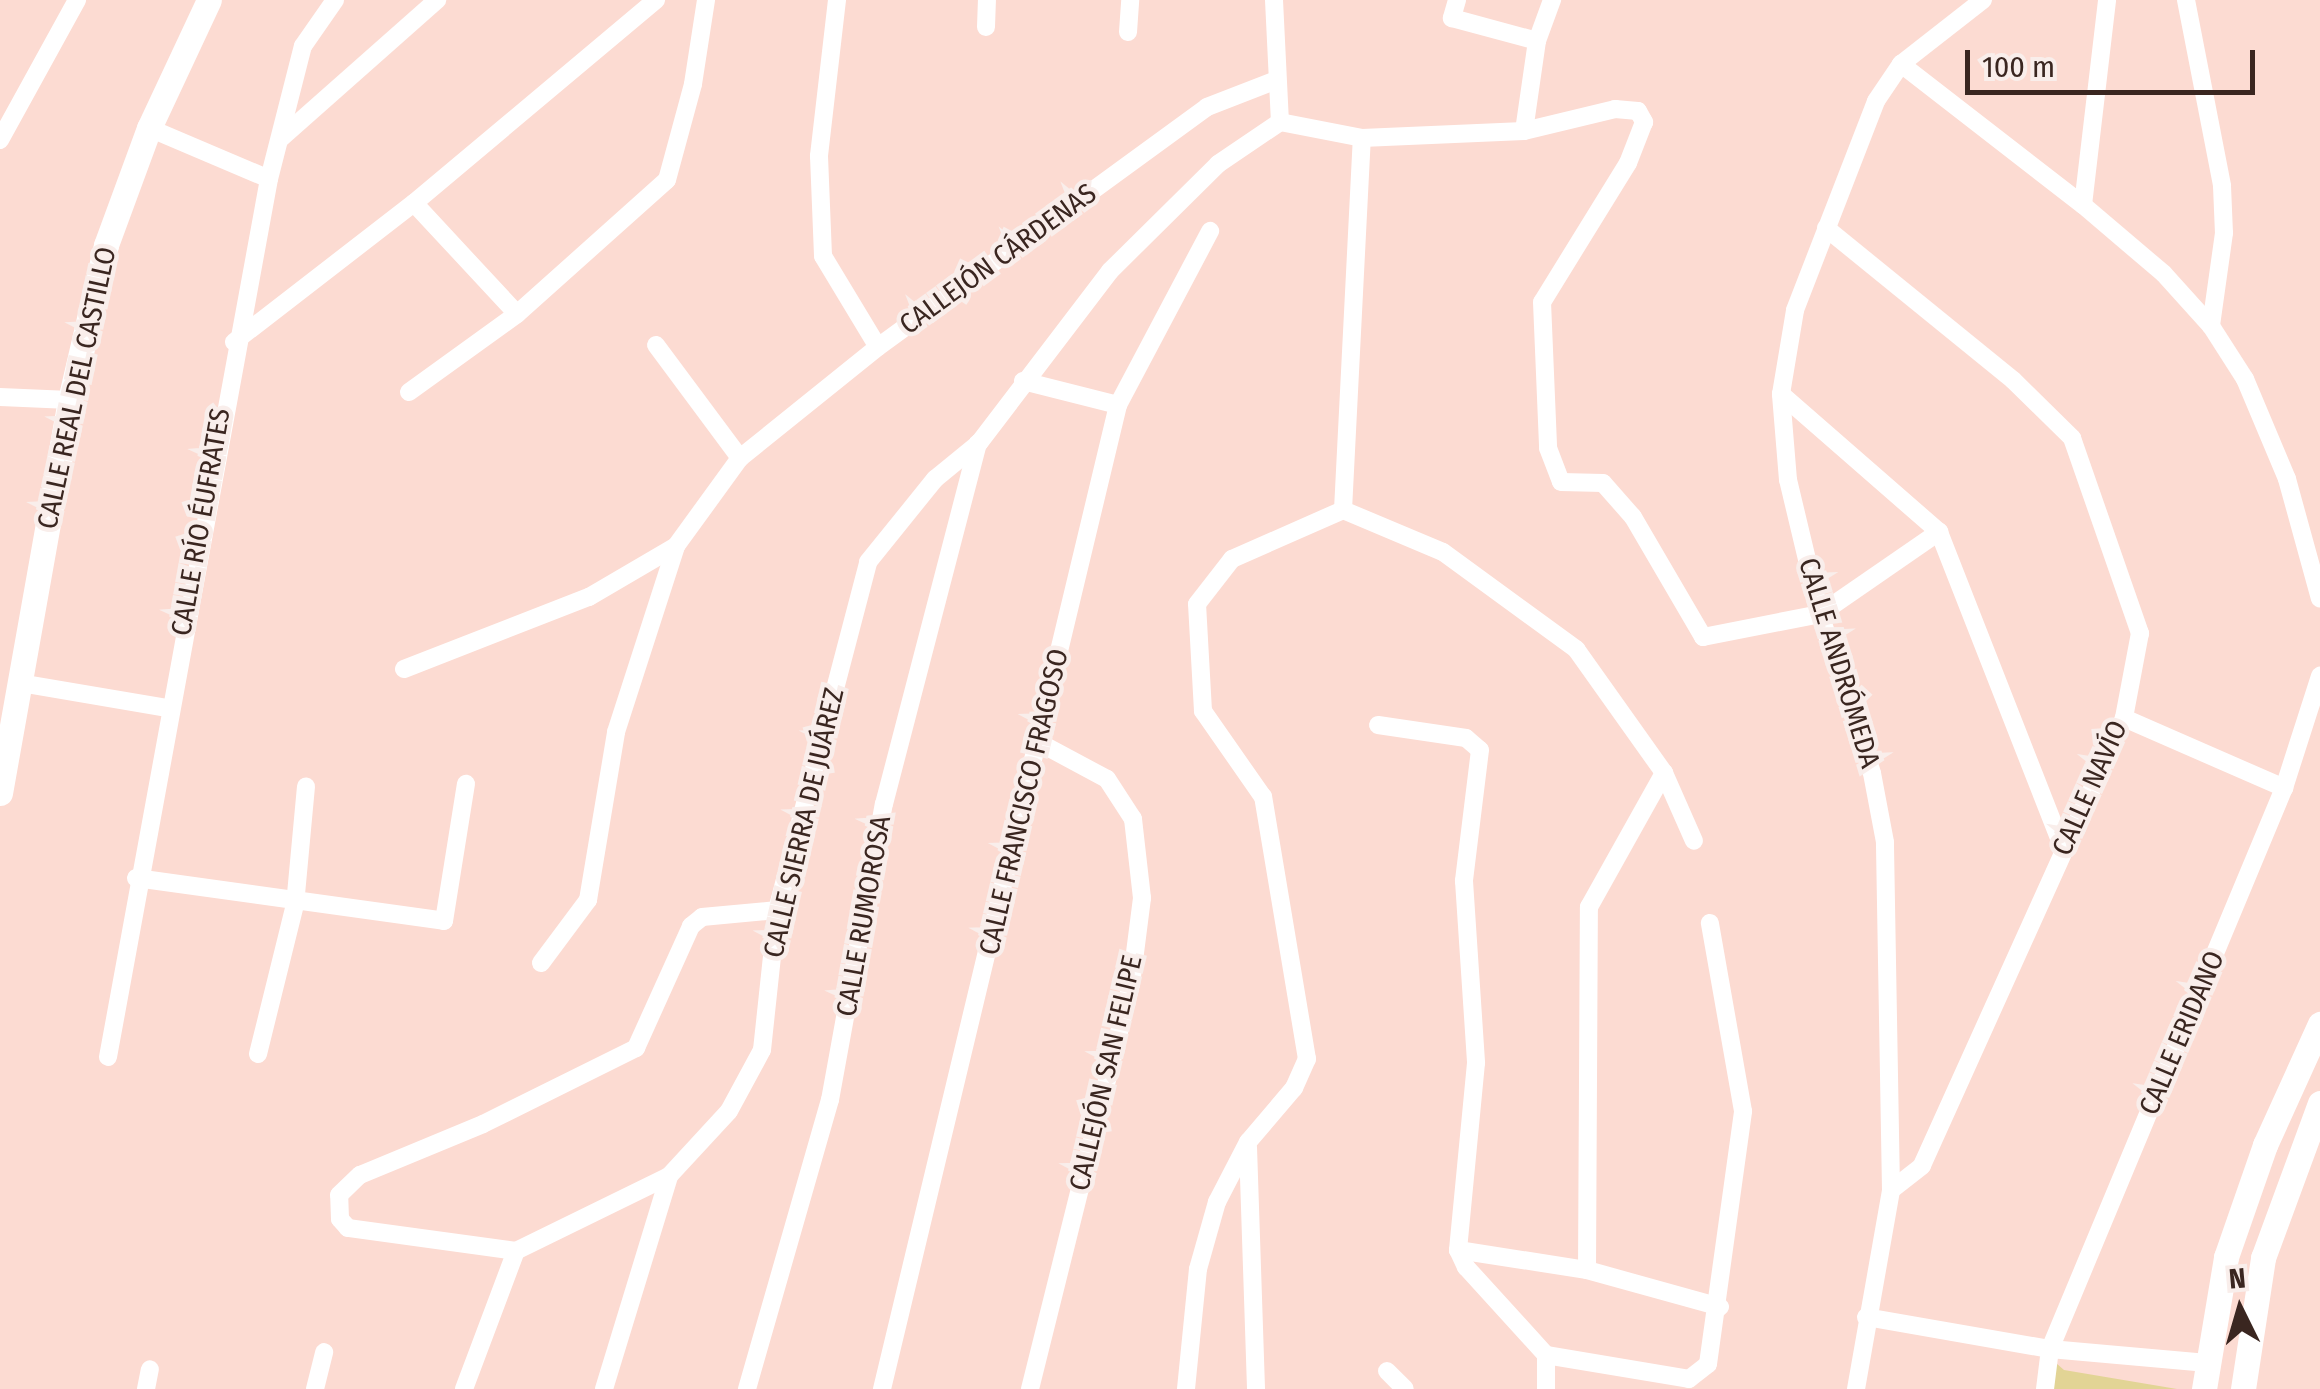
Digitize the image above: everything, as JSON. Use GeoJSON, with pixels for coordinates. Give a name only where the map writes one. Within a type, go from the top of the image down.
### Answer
{"type":"FeatureCollection","features":[{"type":"Feature","properties":{"kind":"street"},"geometry":{"type":"LineString","coordinates":[[0,140],[77,0]]}},
{"type":"Feature","properties":{"kind":"street","name":"CALLE REAL DEL CASTILLO"},"geometry":{"type":"LineString","coordinates":[[0,792],[70,400],[106,245],[149,128],[209,0]]}},
{"type":"Feature","properties":{"kind":"street","name":"CALLE RÍO ÉUFRATES"},"geometry":{"type":"LineString","coordinates":[[108,1056],[136,878],[234,342],[303,46],[334,0]]}},
{"type":"Feature","properties":{"kind":"street"},"geometry":{"type":"LineString","coordinates":[[280,139],[437,0]]}},
{"type":"Feature","properties":{"kind":"street"},"geometry":{"type":"LineString","coordinates":[[234,342],[414,203],[656,0]]}},
{"type":"Feature","properties":{"kind":"street"},"geometry":{"type":"LineString","coordinates":[[409,392],[518,314],[666,180],[693,84],[706,0]]}},
{"type":"Feature","properties":{"kind":"street"},"geometry":{"type":"LineString","coordinates":[[837,0],[818,156],[823,256],[878,347]]}},
{"type":"Feature","properties":{"kind":"street"},"geometry":{"type":"LineString","coordinates":[[986,27],[987,0]]}},
{"type":"Feature","properties":{"kind":"street"},"geometry":{"type":"LineString","coordinates":[[1128,32],[1130,0]]}},
{"type":"Feature","properties":{"kind":"street"},"geometry":{"type":"LineString","coordinates":[[1274,0],[1274,81],[1280,122]]}},
{"type":"Feature","properties":{"kind":"street"},"geometry":{"type":"LineString","coordinates":[[1457,0],[1452,18],[1537,41]]}},
{"type":"Feature","properties":{"kind":"street"},"geometry":{"type":"LineString","coordinates":[[1524,131],[1537,41],[1552,0]]}},
{"type":"Feature","properties":{"kind":"street","name":"CALLE ANDRÓMEDA"},"geometry":{"type":"LineString","coordinates":[[1856,1389],[1891,1190],[1885,842],[1872,772],[1820,614],[1788,480],[1780,394],[1795,310],[1876,100],[1902,64],[1984,0]]}},
{"type":"Feature","properties":{"kind":"street"},"geometry":{"type":"LineString","coordinates":[[2083,205],[2108,0]]}},
{"type":"Feature","properties":{"kind":"street"},"geometry":{"type":"LineString","coordinates":[[2186,0],[2222,186],[2224,233],[2211,326]]}},
{"type":"Feature","properties":{"kind":"street"},"geometry":{"type":"LineString","coordinates":[[1902,64],[2083,205],[2164,274],[2211,326],[2246,379],[2287,478],[2320,600]]}},
{"type":"Feature","properties":{"kind":"street","name":"CALLEJÓN CÁRDENAS"},"geometry":{"type":"LineString","coordinates":[[404,669],[589,597],[676,546],[740,458],[878,347],[1207,106],[1274,81]]}},
{"type":"Feature","properties":{"kind":"street"},"geometry":{"type":"LineString","coordinates":[[978,442],[1110,271],[1218,164],[1280,122],[1362,138],[1524,131],[1615,109],[1638,111],[1644,122],[1628,164],[1542,302],[1548,448],[1561,482],[1603,483],[1633,517],[1704,637],[1820,614],[1940,532]]}},
{"type":"Feature","properties":{"kind":"street"},"geometry":{"type":"LineString","coordinates":[[149,128],[269,179]]}},
{"type":"Feature","properties":{"kind":"street"},"geometry":{"type":"LineString","coordinates":[[1343,510],[1362,138]]}},
{"type":"Feature","properties":{"kind":"street"},"geometry":{"type":"LineString","coordinates":[[414,203],[518,314]]}},
{"type":"Feature","properties":{"kind":"street","name":"CALLE NAVÍO"},"geometry":{"type":"LineString","coordinates":[[1826,228],[2013,380],[2072,438],[2140,634],[2124,718],[1922,1166],[1891,1190]]}},
{"type":"Feature","properties":{"kind":"street","name":"CALLE FRANCISCO FRAGOSO"},"geometry":{"type":"LineString","coordinates":[[882,1389],[1118,406],[1210,231]]}},
{"type":"Feature","properties":{"kind":"street"},"geometry":{"type":"LineString","coordinates":[[656,345],[740,458]]}},
{"type":"Feature","properties":{"kind":"street"},"geometry":{"type":"LineString","coordinates":[[1023,381],[1118,406]]}},
{"type":"Feature","properties":{"kind":"street"},"geometry":{"type":"LineString","coordinates":[[1780,394],[1940,532],[2063,849]]}},
{"type":"Feature","properties":{"kind":"street"},"geometry":{"type":"LineString","coordinates":[[0,397],[70,400]]}},
{"type":"Feature","properties":{"kind":"street","name":"CALLE SIERRA DE JUÁREZ"},"geometry":{"type":"LineString","coordinates":[[604,1389],[669,1176],[730,1111],[762,1050],[777,910],[868,562],[935,479],[978,442]]}},
{"type":"Feature","properties":{"kind":"street","name":"CALLE RUMOROSA"},"geometry":{"type":"LineString","coordinates":[[748,1389],[830,1100],[884,804],[978,442]]}},
{"type":"Feature","properties":{"kind":"street"},"geometry":{"type":"LineString","coordinates":[[1186,1389],[1198,1269],[1217,1202],[1248,1142],[1294,1088],[1307,1059],[1263,797],[1200,700],[1198,604],[1232,559],[1343,510],[1443,552],[1576,649],[1664,773],[1694,841]]}},
{"type":"Feature","properties":{"kind":"street"},"geometry":{"type":"LineString","coordinates":[[542,962],[588,900],[616,732],[676,546]]}},
{"type":"Feature","properties":{"kind":"street","name":"CALLE ERIDANO"},"geometry":{"type":"LineString","coordinates":[[2045,1389],[2050,1349],[2284,788],[2320,676]]}},
{"type":"Feature","properties":{"kind":"street"},"geometry":{"type":"LineString","coordinates":[[20,683],[168,708]]}},
{"type":"Feature","properties":{"kind":"street"},"geometry":{"type":"LineString","coordinates":[[2124,718],[2284,788]]}},
{"type":"Feature","properties":{"kind":"street"},"geometry":{"type":"LineString","coordinates":[[1378,725],[1466,738],[1480,750],[1464,881],[1476,1063],[1458,1250],[1466,1267],[1546,1355],[1689,1378],[1708,1364],[1720,1307],[1743,1111],[1710,923]]}},
{"type":"Feature","properties":{"kind":"street","name":"CALLEJÓN SAN FELIPE"},"geometry":{"type":"LineString","coordinates":[[1030,1389],[1131,984],[1142,898],[1133,820],[1107,779],[1038,742]]}},
{"type":"Feature","properties":{"kind":"street"},"geometry":{"type":"LineString","coordinates":[[1587,1270],[1589,907],[1664,773]]}},
{"type":"Feature","properties":{"kind":"street"},"geometry":{"type":"LineString","coordinates":[[136,878],[294,905],[444,920],[466,784]]}},
{"type":"Feature","properties":{"kind":"street"},"geometry":{"type":"LineString","coordinates":[[258,1054],[294,905],[306,787]]}},
{"type":"Feature","properties":{"kind":"street"},"geometry":{"type":"LineString","coordinates":[[669,1176],[516,1251],[348,1228],[340,1219],[339,1195],[360,1175],[483,1124],[636,1048],[690,926],[702,918],[777,910]]}},
{"type":"Feature","properties":{"kind":"street"},"geometry":{"type":"LineString","coordinates":[[1866,1318],[2205,1376],[2226,1257],[2264,1145],[2320,1024]]}},
{"type":"Feature","properties":{"kind":"street"},"geometry":{"type":"LineString","coordinates":[[2243,1389],[2264,1258],[2320,1103]]}},
{"type":"Feature","properties":{"kind":"street"},"geometry":{"type":"LineString","coordinates":[[1248,1142],[1256,1389]]}},
{"type":"Feature","properties":{"kind":"street"},"geometry":{"type":"LineString","coordinates":[[1458,1250],[1587,1270],[1720,1307]]}},
{"type":"Feature","properties":{"kind":"street"},"geometry":{"type":"LineString","coordinates":[[464,1389],[516,1251]]}},
{"type":"Feature","properties":{"kind":"street"},"geometry":{"type":"LineString","coordinates":[[315,1389],[324,1352]]}},
{"type":"Feature","properties":{"kind":"street"},"geometry":{"type":"LineString","coordinates":[[1546,1355],[1546,1389]]}},
{"type":"Feature","properties":{"kind":"street"},"geometry":{"type":"LineString","coordinates":[[146,1389],[150,1369]]}},
{"type":"Feature","properties":{"kind":"street"},"geometry":{"type":"LineString","coordinates":[[1387,1371],[1404,1389]]}},
{"type":"Feature","properties":{"kind":"shaded area"},"geometry":{"type":"Polygon","coordinates":[[[2056,1363],[2064,1370],[2177,1389],[2053,1389],[2056,1363]]]}}]}
